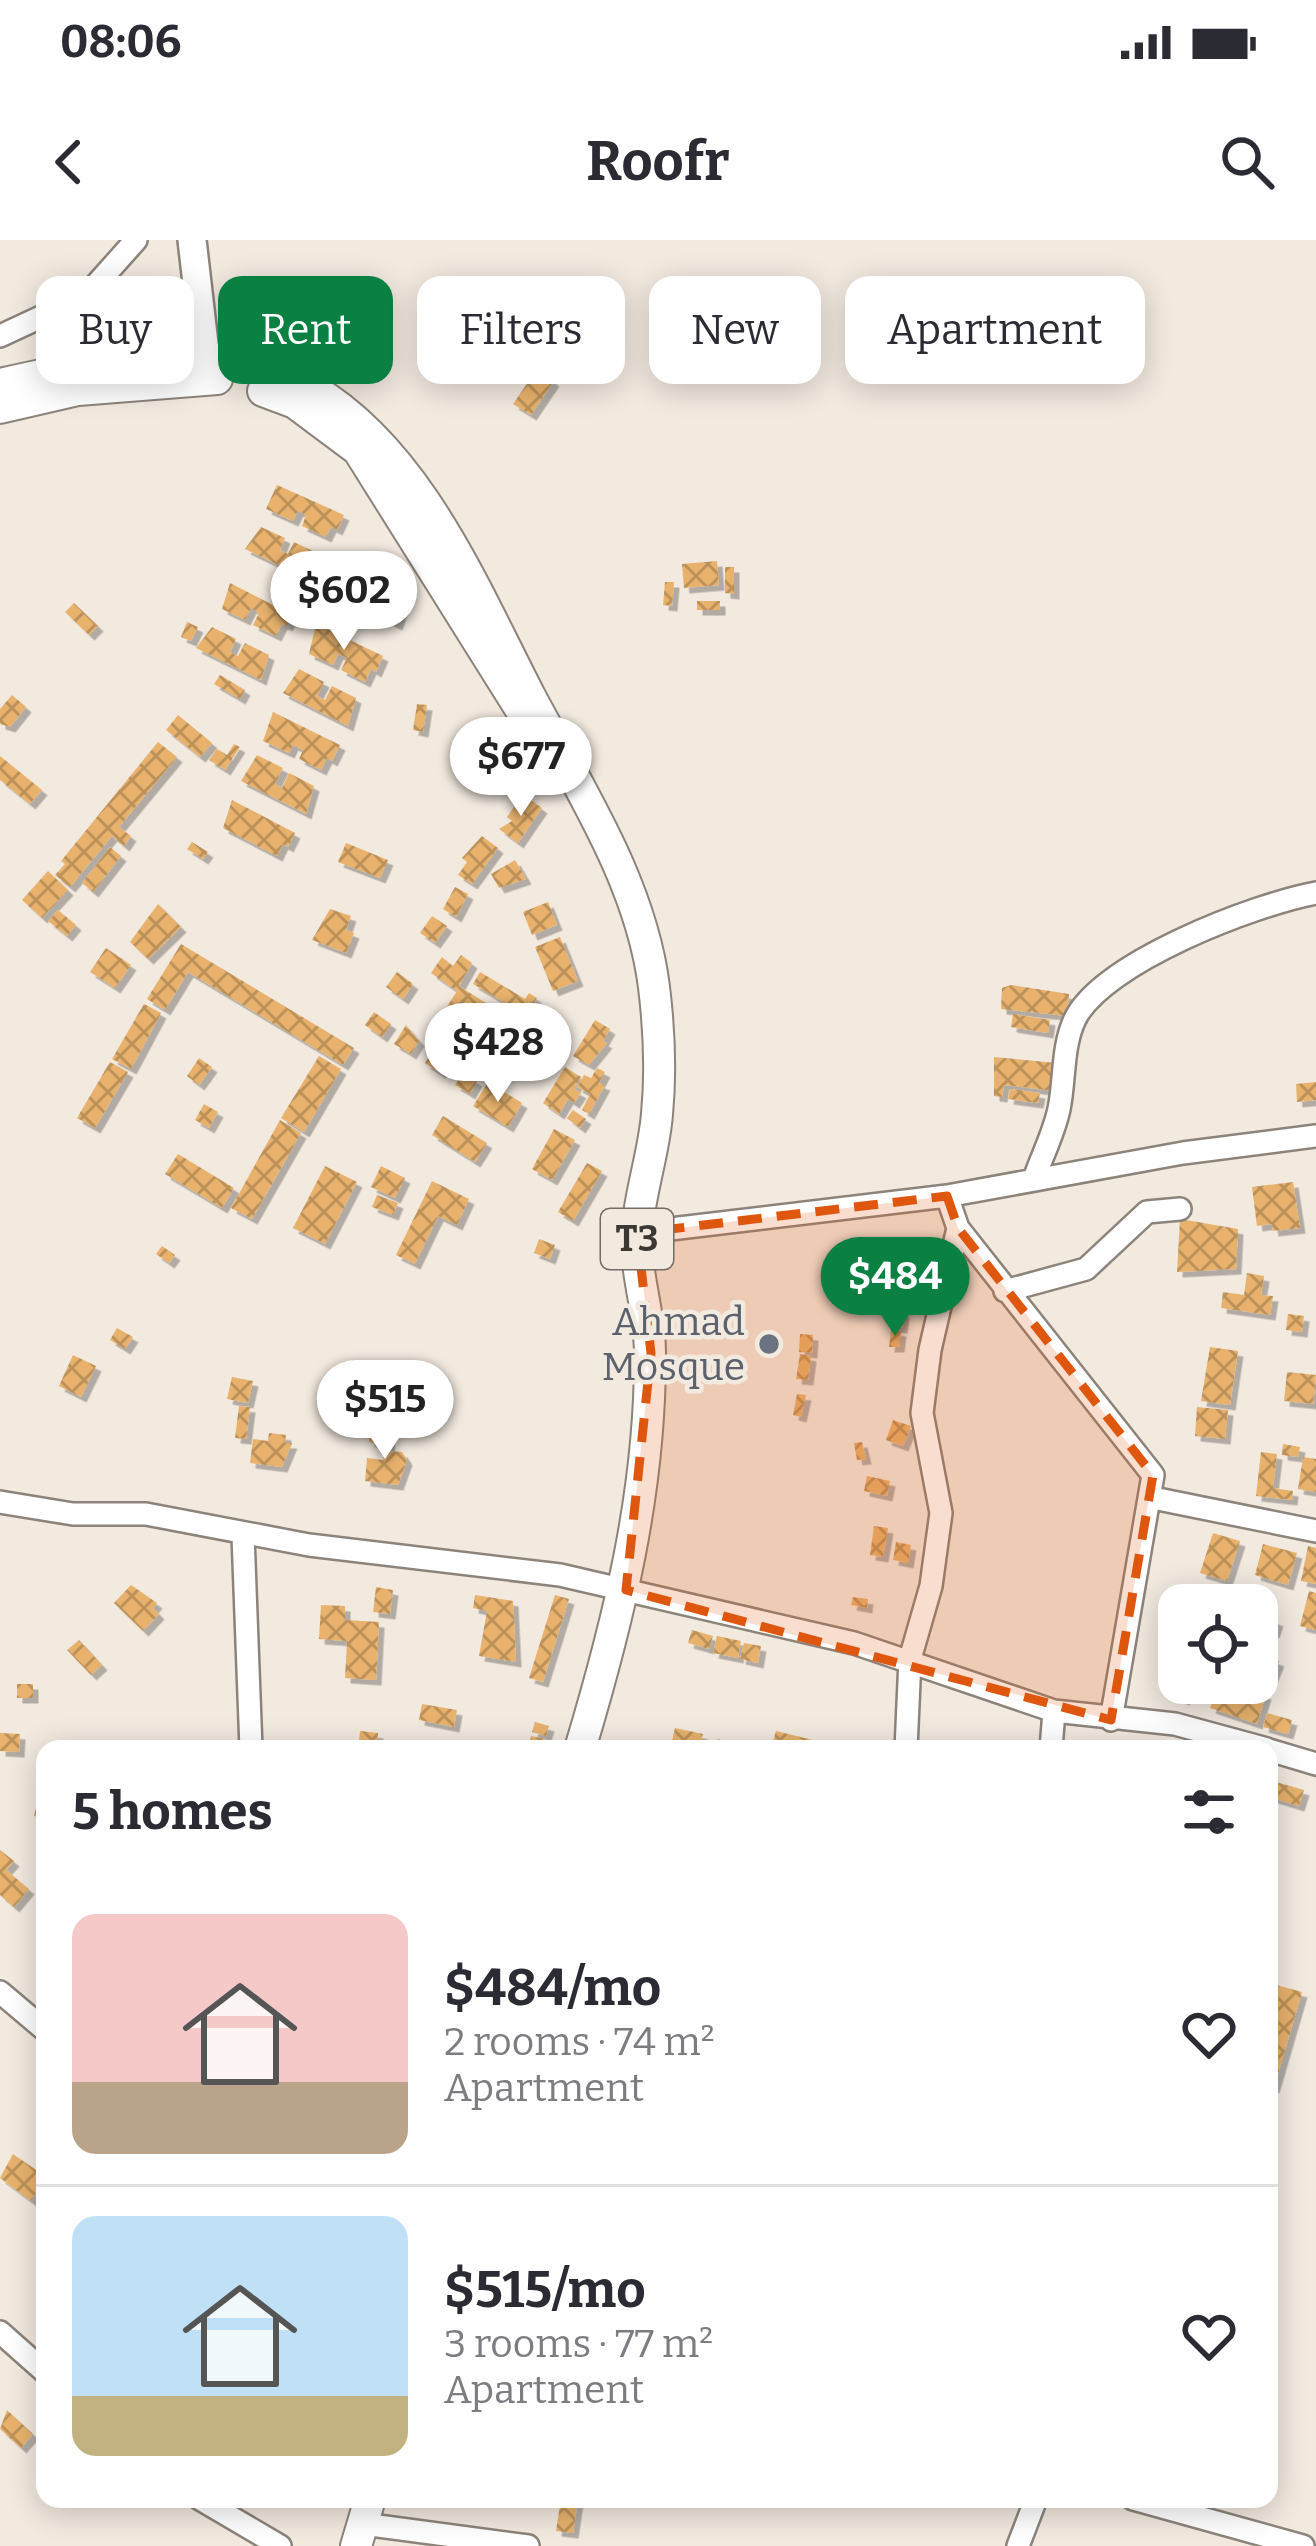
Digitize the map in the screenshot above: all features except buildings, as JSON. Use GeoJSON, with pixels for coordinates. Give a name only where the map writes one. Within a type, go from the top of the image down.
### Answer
{"type":"FeatureCollection","features":[{"type":"Feature","properties":{"kind":"highway","name":"T3"},"geometry":{"type":"LineString","coordinates":[[0,384],[80,366],[247,365],[310,387],[376,442],[432,516],[604,834],[641,932],[653,984],[657,1114],[637,1233],[651,1353],[645,1458],[626,1590],[583,1740]]}},
{"type":"Feature","properties":{"kind":"highway","name":"T3"},"geometry":{"type":"LineString","coordinates":[[0,408],[198,368]]}},
{"type":"Feature","properties":{"kind":"main road"},"geometry":{"type":"LineString","coordinates":[[192,240],[201,326],[198,368]]}},
{"type":"Feature","properties":{"kind":"street"},"geometry":{"type":"LineString","coordinates":[[0,336],[86,296],[136,240]]}},
{"type":"Feature","properties":{"kind":"street"},"geometry":{"type":"LineString","coordinates":[[1034,1179],[1058,1114],[1075,1019],[1089,999],[1139,964],[1242,911],[1316,892]]}},
{"type":"Feature","properties":{"kind":"street"},"geometry":{"type":"LineString","coordinates":[[637,1233],[947,1196],[1316,1136]]}},
{"type":"Feature","properties":{"kind":"street"},"geometry":{"type":"LineString","coordinates":[[947,1196],[958,1228],[1153,1475],[1154,1498],[1126,1620],[1112,1720]]}},
{"type":"Feature","properties":{"kind":"street"},"geometry":{"type":"LineString","coordinates":[[1005,1291],[1086,1269],[1147,1212],[1180,1209]]}},
{"type":"Feature","properties":{"kind":"street"},"geometry":{"type":"LineString","coordinates":[[906,1740],[910,1659],[931,1586],[940,1513],[922,1413],[923,1386],[958,1228]]}},
{"type":"Feature","properties":{"kind":"street"},"geometry":{"type":"LineString","coordinates":[[1154,1498],[1316,1532]]}},
{"type":"Feature","properties":{"kind":"street"},"geometry":{"type":"LineString","coordinates":[[0,1502],[74,1514],[146,1514],[243,1534],[458,1559],[626,1590],[910,1659],[1054,1711],[1175,1724],[1235,1740]]}},
{"type":"Feature","properties":{"kind":"street"},"geometry":{"type":"LineString","coordinates":[[243,1534],[251,1740]]}},
{"type":"Feature","properties":{"kind":"street"},"geometry":{"type":"LineString","coordinates":[[1052,1740],[1054,1711]]}},
{"type":"Feature","properties":{"kind":"street"},"geometry":{"type":"LineString","coordinates":[[1278,1752],[1316,1764]]}},
{"type":"Feature","properties":{"kind":"street"},"geometry":{"type":"LineString","coordinates":[[0,1992],[36,2022]]}},
{"type":"Feature","properties":{"kind":"street"},"geometry":{"type":"LineString","coordinates":[[0,2332],[36,2364]]}},
{"type":"Feature","properties":{"kind":"street"},"geometry":{"type":"LineString","coordinates":[[215,2508],[280,2546]]}},
{"type":"Feature","properties":{"kind":"street"},"geometry":{"type":"LineString","coordinates":[[1018,2546],[1033,2508]]}},
{"type":"Feature","properties":{"kind":"street"},"geometry":{"type":"LineString","coordinates":[[1166,2508],[1303,2546]]}},
{"type":"Feature","properties":{"kind":"street"},"geometry":{"type":"LineString","coordinates":[[363,2523],[528,2546]]}},
{"type":"Feature","properties":{"kind":"highlighted area"},"geometry":{"type":"Polygon","coordinates":[[[947,1196],[958,1228],[1153,1475],[1111,1720],[626,1590],[651,1353],[637,1233],[947,1196]]]}},
{"type":"Feature","properties":{"kind":"place","name":"Ahmad Mosque"},"geometry":{"type":"Point","coordinates":[769,1344]}}]}
